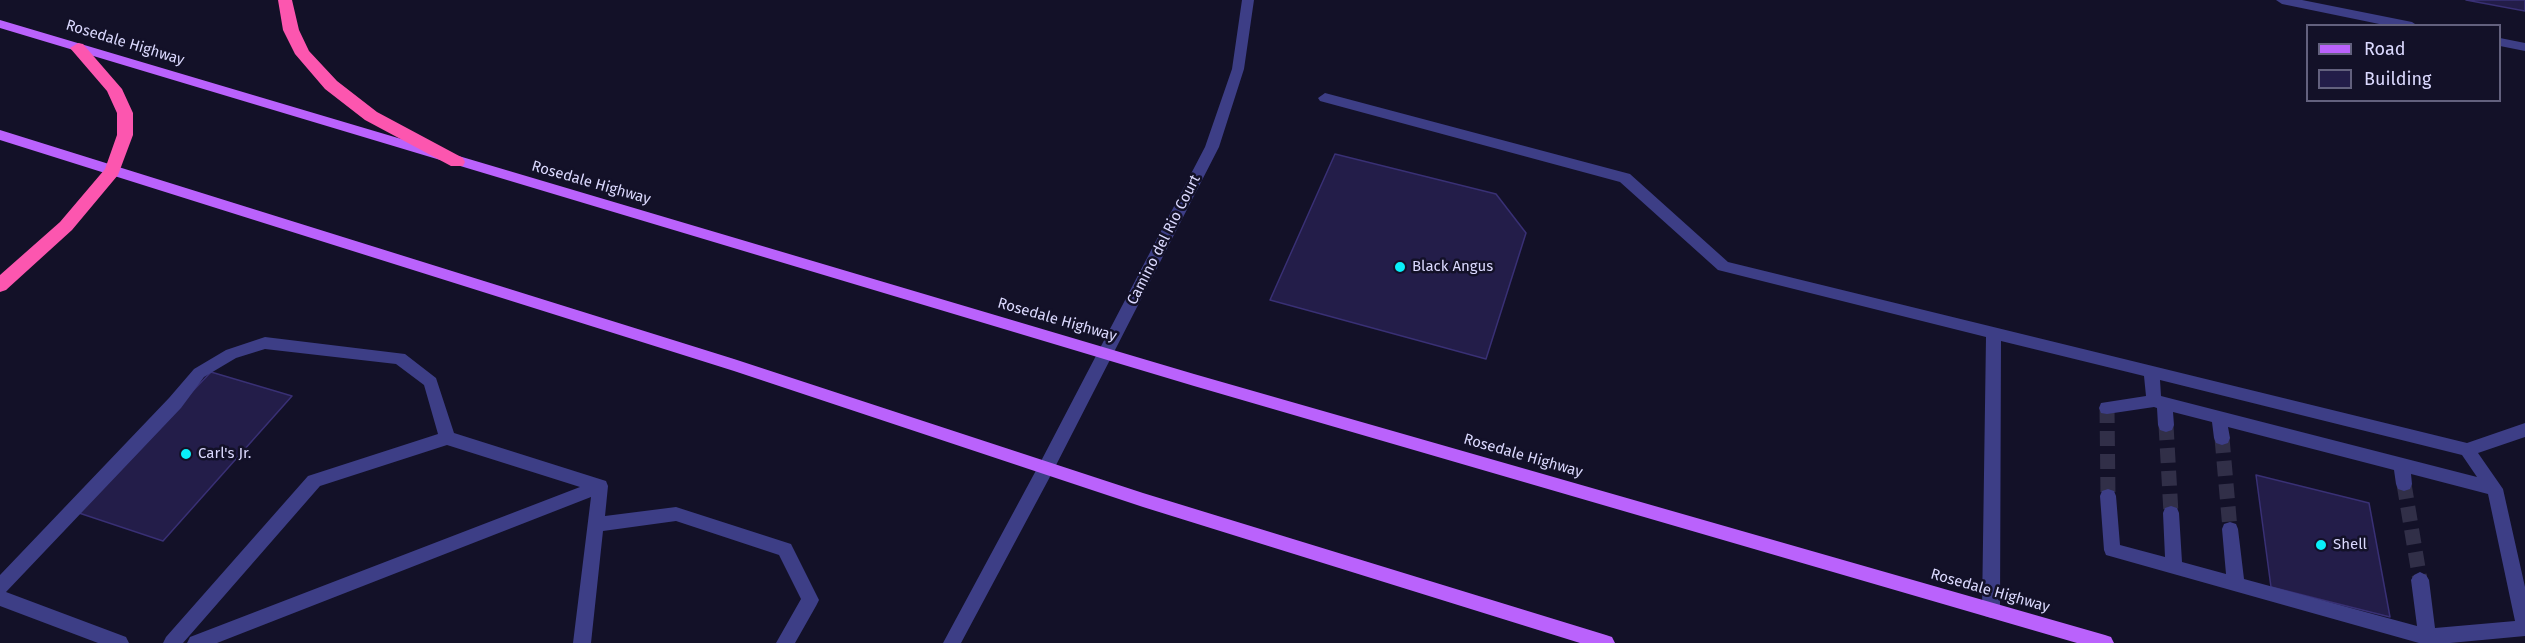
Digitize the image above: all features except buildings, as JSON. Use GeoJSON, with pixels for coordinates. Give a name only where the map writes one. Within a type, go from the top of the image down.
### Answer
{"type":"FeatureCollection","features":[{"type":"Feature","properties":{"kind":"highway"},"geometry":{"type":"LineString","coordinates":[[285,0],[291,30],[303,54],[331,86],[371,116],[457,162]]}},
{"type":"Feature","properties":{"kind":"highway"},"geometry":{"type":"LineString","coordinates":[[0,285],[66,226],[112,171],[125,135],[125,112],[114,89],[78,48]]}},
{"type":"Feature","properties":{"kind":"main road","name":"Rosedale Highway"},"geometry":{"type":"LineString","coordinates":[[0,24],[457,162],[1106,353],[2105,643]]}},
{"type":"Feature","properties":{"kind":"main road"},"geometry":{"type":"LineString","coordinates":[[0,135],[734,365],[1046,468],[1606,643]]}},
{"type":"Feature","properties":{"kind":"street","name":"Camino del Rio Court"},"geometry":{"type":"LineString","coordinates":[[952,643],[1046,468],[1212,147],[1238,69],[1248,0]]}},
{"type":"Feature","properties":{"kind":"street"},"geometry":{"type":"LineString","coordinates":[[2282,0],[2402,24]]}},
{"type":"Feature","properties":{"kind":"street"},"geometry":{"type":"LineString","coordinates":[[2501,42],[2525,47]]}},
{"type":"Feature","properties":{"kind":"street"},"geometry":{"type":"LineString","coordinates":[[1325,98],[1625,178],[1723,266],[2467,450],[2525,430]]}},
{"type":"Feature","properties":{"kind":"street"},"geometry":{"type":"LineString","coordinates":[[1991,610],[1995,333]]}},
{"type":"Feature","properties":{"kind":"street"},"geometry":{"type":"LineString","coordinates":[[0,588],[175,403],[199,373],[231,354],[265,343],[400,358],[431,382],[447,438]]}},
{"type":"Feature","properties":{"kind":"street"},"geometry":{"type":"LineString","coordinates":[[2151,372],[2166,425]]}},
{"type":"Feature","properties":{"kind":"street"},"geometry":{"type":"LineString","coordinates":[[2107,408],[2159,402],[2495,489]]}},
{"type":"Feature","properties":{"kind":"street"},"geometry":{"type":"LineString","coordinates":[[2219,417],[2222,438]]}},
{"type":"Feature","properties":{"kind":"street"},"geometry":{"type":"LineString","coordinates":[[171,643],[314,481],[447,438],[600,486]]}},
{"type":"Feature","properties":{"kind":"street"},"geometry":{"type":"LineString","coordinates":[[2108,496],[2112,550],[2427,637],[2525,627],[2495,489],[2467,450]]}},
{"type":"Feature","properties":{"kind":"street"},"geometry":{"type":"LineString","coordinates":[[2402,465],[2404,484]]}},
{"type":"Feature","properties":{"kind":"street"},"geometry":{"type":"LineString","coordinates":[[582,643],[600,486]]}},
{"type":"Feature","properties":{"kind":"street"},"geometry":{"type":"LineString","coordinates":[[196,643],[600,486]]}},
{"type":"Feature","properties":{"kind":"street"},"geometry":{"type":"LineString","coordinates":[[2171,513],[2174,566]]}},
{"type":"Feature","properties":{"kind":"street"},"geometry":{"type":"LineString","coordinates":[[595,525],[676,514],[785,549],[810,600],[785,643]]}},
{"type":"Feature","properties":{"kind":"street"},"geometry":{"type":"LineString","coordinates":[[2230,529],[2236,583]]}},
{"type":"Feature","properties":{"kind":"street"},"geometry":{"type":"LineString","coordinates":[[2420,580],[2427,637]]}},
{"type":"Feature","properties":{"kind":"street"},"geometry":{"type":"LineString","coordinates":[[0,598],[120,643]]}},
{"type":"Feature","properties":{"kind":"tunnel"},"geometry":{"type":"LineString","coordinates":[[2107,408],[2108,496]]}},
{"type":"Feature","properties":{"kind":"tunnel"},"geometry":{"type":"LineString","coordinates":[[2166,425],[2171,513]]}},
{"type":"Feature","properties":{"kind":"tunnel"},"geometry":{"type":"LineString","coordinates":[[2222,438],[2230,529]]}},
{"type":"Feature","properties":{"kind":"tunnel"},"geometry":{"type":"LineString","coordinates":[[2404,484],[2420,580]]}},
{"type":"Feature","properties":{"kind":"place","name":"Black Angus"},"geometry":{"type":"Point","coordinates":[1400,267]}},
{"type":"Feature","properties":{"kind":"place","name":"Carl's Jr."},"geometry":{"type":"Point","coordinates":[186,454]}},
{"type":"Feature","properties":{"kind":"place","name":"Shell"},"geometry":{"type":"Point","coordinates":[2321,545]}}]}
